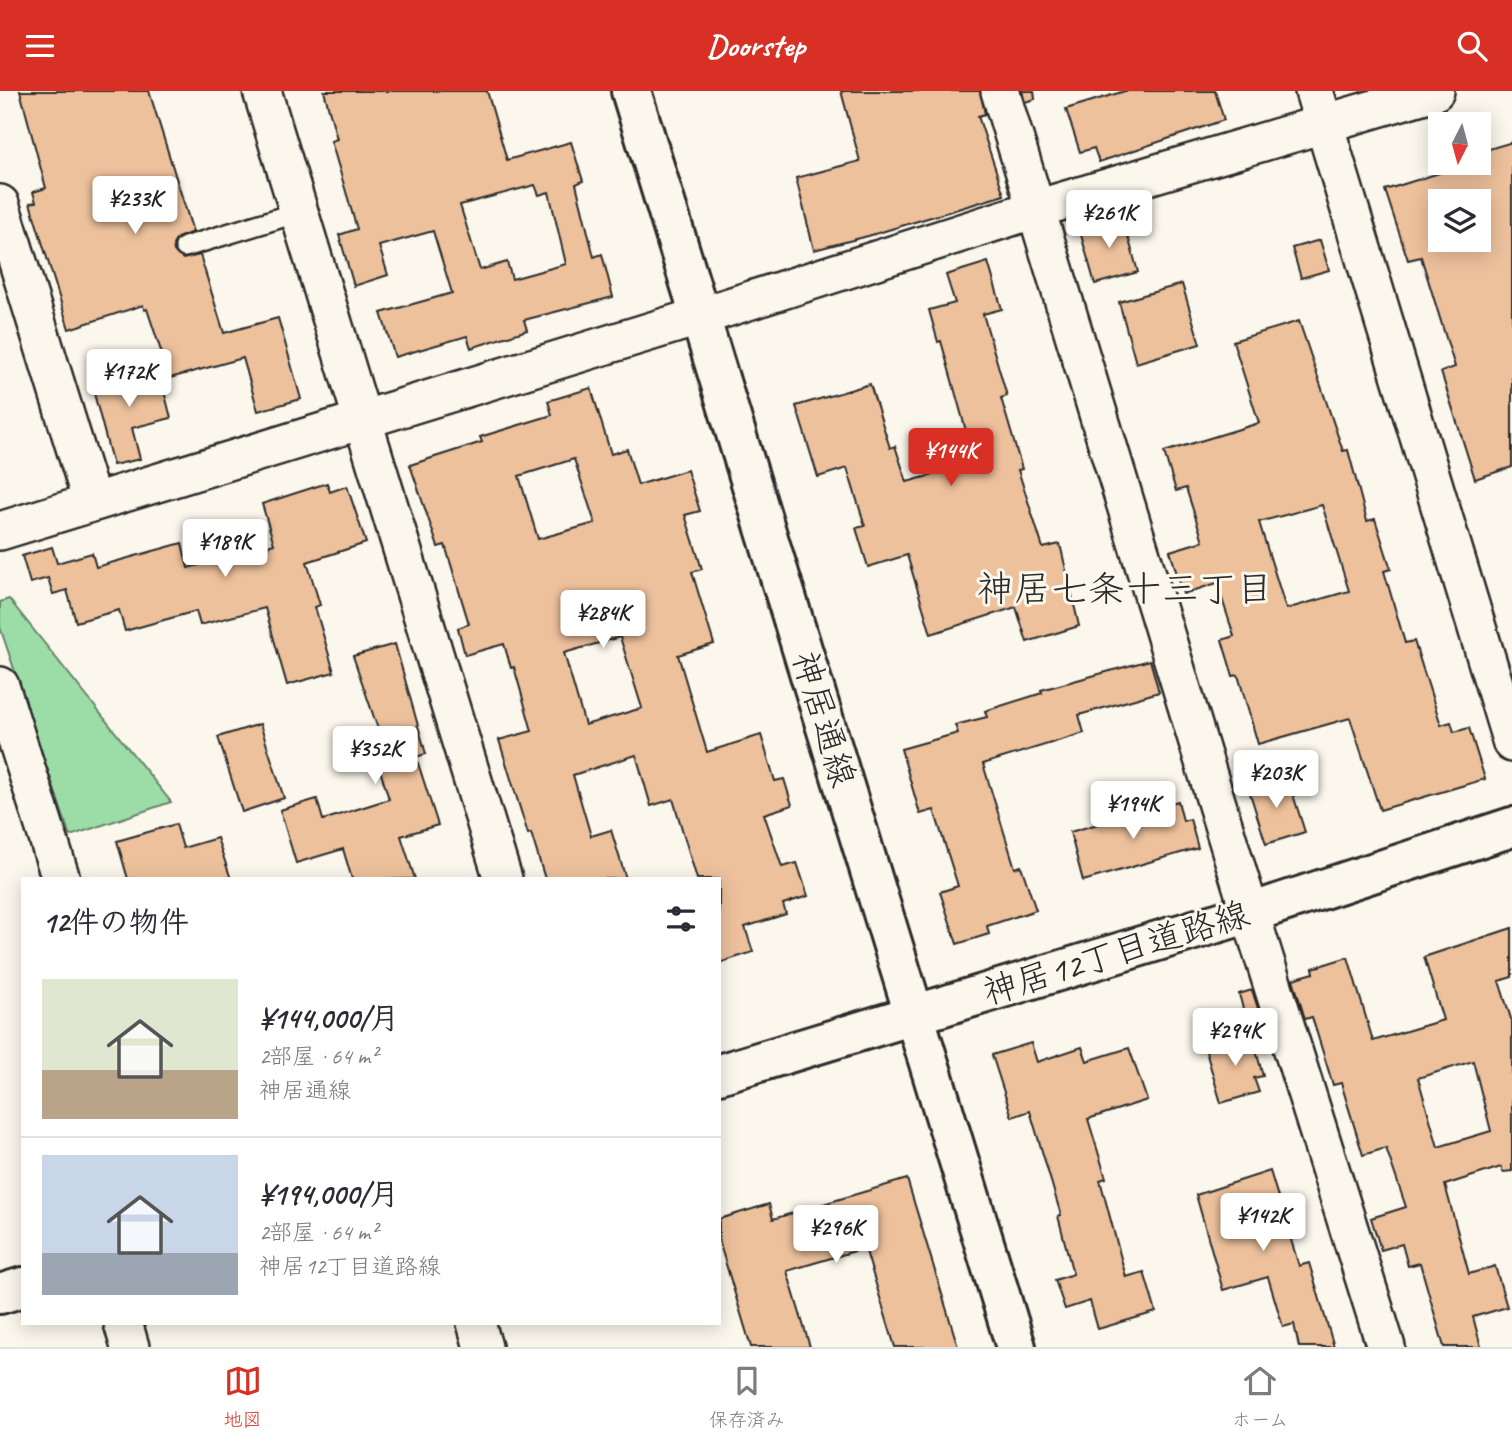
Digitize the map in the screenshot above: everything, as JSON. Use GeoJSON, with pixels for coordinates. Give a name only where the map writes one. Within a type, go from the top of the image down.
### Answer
{"type":"FeatureCollection","features":[{"type":"Feature","properties":{"kind":"street"},"geometry":{"type":"LineString","coordinates":[[262,91],[502,877]]}},
{"type":"Feature","properties":{"kind":"street","name":"神居通線"},"geometry":{"type":"LineString","coordinates":[[631,91],[1016,1347]]}},
{"type":"Feature","properties":{"kind":"street"},"geometry":{"type":"LineString","coordinates":[[1000,91],[1250,913],[1386,1347]]}},
{"type":"Feature","properties":{"kind":"street"},"geometry":{"type":"LineString","coordinates":[[0,531],[701,316],[1036,209],[1320,108],[1435,91]]}},
{"type":"Feature","properties":{"kind":"street"},"geometry":{"type":"LineString","coordinates":[[1320,108],[1512,743]]}},
{"type":"Feature","properties":{"kind":"street"},"geometry":{"type":"LineString","coordinates":[[0,204],[92,502]]}},
{"type":"Feature","properties":{"kind":"street"},"geometry":{"type":"LineString","coordinates":[[0,686],[60,877]]}},
{"type":"Feature","properties":{"kind":"street","name":"神居12丁目道路線"},"geometry":{"type":"LineString","coordinates":[[721,1074],[1250,913],[1512,827]]}},
{"type":"Feature","properties":{"kind":"street"},"geometry":{"type":"LineString","coordinates":[[0,1294],[21,1288]]}},
{"type":"Feature","properties":{"kind":"street"},"geometry":{"type":"LineString","coordinates":[[124,1325],[130,1347]]}},
{"type":"Feature","properties":{"kind":"street"},"geometry":{"type":"LineString","coordinates":[[477,1325],[483,1347]]}},
{"type":"Feature","properties":{"kind":"lane"},"geometry":{"type":"LineString","coordinates":[[185,247],[299,212]]}},
{"type":"Feature","properties":{"kind":"green space"},"geometry":{"type":"Polygon","coordinates":[[[9,599],[171,802],[70,836],[0,627],[0,602],[9,599]]]}},
{"type":"Feature","properties":{"kind":"building"},"geometry":{"type":"Polygon","coordinates":[[[20,91],[149,91],[193,232],[177,238],[173,245],[174,251],[183,259],[200,255],[224,333],[278,318],[301,399],[258,411],[243,358],[170,378],[147,309],[144,310],[143,305],[69,329],[30,203],[36,202],[33,192],[46,188],[20,91]]]}},
{"type":"Feature","properties":{"kind":"building"},"geometry":{"type":"Polygon","coordinates":[[[324,91],[487,91],[507,160],[571,142],[583,181],[576,184],[594,257],[602,254],[613,297],[524,320],[527,330],[471,348],[467,336],[395,357],[381,313],[452,293],[433,231],[379,246],[388,275],[354,286],[339,235],[357,229],[331,141],[337,139],[324,91]],[[535,185],[460,205],[480,270],[507,262],[512,279],[566,264],[549,192],[539,195],[535,185]]]}},
{"type":"Feature","properties":{"kind":"building"},"geometry":{"type":"Polygon","coordinates":[[[841,91],[980,91],[985,114],[978,116],[1004,195],[814,250],[796,178],[860,161],[841,91]]]}},
{"type":"Feature","properties":{"kind":"building"},"geometry":{"type":"Polygon","coordinates":[[[1022,91],[1034,91],[1035,99],[1025,102],[1022,91]]]}},
{"type":"Feature","properties":{"kind":"building"},"geometry":{"type":"Polygon","coordinates":[[[1125,91],[1215,91],[1224,120],[1099,162],[1094,148],[1080,152],[1066,109],[1125,91]]]}},
{"type":"Feature","properties":{"kind":"building"},"geometry":{"type":"Polygon","coordinates":[[[1512,142],[1512,467],[1475,479],[1441,372],[1455,367],[1421,257],[1408,260],[1385,190],[1433,175],[1491,175],[1491,148],[1512,142]]]}},
{"type":"Feature","properties":{"kind":"building"},"geometry":{"type":"Polygon","coordinates":[[[1122,215],[1138,272],[1095,284],[1079,228],[1122,215]]]}},
{"type":"Feature","properties":{"kind":"building"},"geometry":{"type":"Polygon","coordinates":[[[1320,240],[1329,270],[1301,278],[1292,248],[1320,240]]]}},
{"type":"Feature","properties":{"kind":"building"},"geometry":{"type":"Polygon","coordinates":[[[988,262],[1002,309],[983,314],[1007,396],[1001,398],[1022,469],[1018,470],[1043,548],[1060,544],[1079,626],[1027,642],[1016,607],[931,634],[907,555],[868,567],[856,528],[865,526],[847,468],[818,477],[796,406],[870,384],[890,448],[895,446],[907,482],[975,463],[941,341],[938,342],[929,310],[955,303],[946,275],[988,262]]]}},
{"type":"Feature","properties":{"kind":"building"},"geometry":{"type":"Polygon","coordinates":[[[1182,284],[1200,344],[1136,363],[1119,302],[1182,284]]]}},
{"type":"Feature","properties":{"kind":"building"},"geometry":{"type":"Polygon","coordinates":[[[1299,321],[1343,451],[1348,450],[1367,521],[1375,519],[1391,569],[1384,571],[1405,643],[1414,641],[1441,725],[1451,722],[1454,732],[1469,728],[1485,779],[1380,810],[1350,718],[1258,744],[1238,675],[1233,676],[1222,640],[1234,636],[1217,583],[1183,594],[1170,551],[1203,541],[1186,488],[1176,491],[1164,452],[1259,423],[1233,341],[1299,321]],[[1322,505],[1259,522],[1286,609],[1349,591],[1322,505]]]}},
{"type":"Feature","properties":{"kind":"building"},"geometry":{"type":"Polygon","coordinates":[[[157,364],[171,418],[132,428],[140,459],[113,465],[91,382],[157,364]]]}},
{"type":"Feature","properties":{"kind":"building"},"geometry":{"type":"Polygon","coordinates":[[[591,388],[611,454],[627,449],[638,485],[687,470],[700,511],[685,515],[702,569],[692,572],[714,644],[678,655],[707,752],[761,735],[775,781],[784,779],[792,805],[764,814],[782,867],[797,863],[808,896],[783,904],[786,914],[745,927],[753,952],[721,962],[721,877],[696,877],[673,799],[651,806],[636,755],[573,775],[591,836],[611,830],[625,877],[544,877],[531,833],[528,834],[499,740],[532,731],[514,667],[511,668],[504,644],[465,655],[458,628],[469,624],[445,545],[438,547],[410,465],[482,442],[480,437],[552,415],[548,401],[591,388]],[[574,459],[519,476],[538,539],[595,523],[574,459]],[[620,637],[564,653],[585,725],[642,708],[620,637]]]}},
{"type":"Feature","properties":{"kind":"building"},"geometry":{"type":"Polygon","coordinates":[[[327,483],[330,492],[347,486],[366,543],[307,562],[320,605],[315,607],[334,672],[287,685],[265,608],[200,625],[196,611],[125,631],[119,610],[76,622],[67,590],[53,594],[48,578],[30,583],[22,556],[52,547],[57,563],[92,553],[96,567],[182,543],[188,568],[274,544],[262,504],[327,483]]]}},
{"type":"Feature","properties":{"kind":"building"},"geometry":{"type":"Polygon","coordinates":[[[395,644],[426,754],[416,757],[438,825],[401,836],[414,877],[351,877],[343,849],[296,863],[280,810],[317,799],[323,820],[389,799],[369,735],[379,732],[353,656],[395,644]]]}},
{"type":"Feature","properties":{"kind":"building"},"geometry":{"type":"Polygon","coordinates":[[[1150,660],[1159,692],[1079,715],[1084,733],[983,764],[1015,868],[1021,866],[1036,910],[987,926],[989,934],[957,944],[940,892],[958,886],[934,810],[920,814],[901,749],[958,733],[955,725],[987,717],[985,711],[1042,693],[1041,690],[1150,660]]]}},
{"type":"Feature","properties":{"kind":"building"},"geometry":{"type":"Polygon","coordinates":[[[260,724],[284,798],[242,812],[218,737],[260,724]]]}},
{"type":"Feature","properties":{"kind":"building"},"geometry":{"type":"Polygon","coordinates":[[[1287,776],[1305,832],[1266,844],[1248,787],[1287,776]]]}},
{"type":"Feature","properties":{"kind":"building"},"geometry":{"type":"Polygon","coordinates":[[[1178,801],[1183,821],[1190,819],[1198,848],[1083,881],[1070,832],[1178,801]]]}},
{"type":"Feature","properties":{"kind":"building"},"geometry":{"type":"Polygon","coordinates":[[[176,824],[183,848],[217,838],[230,877],[127,877],[117,841],[176,824]]]}},
{"type":"Feature","properties":{"kind":"building"},"geometry":{"type":"Polygon","coordinates":[[[1512,928],[1512,977],[1499,981],[1512,1022],[1512,1171],[1503,1172],[1501,1167],[1445,1185],[1469,1274],[1495,1266],[1507,1307],[1473,1317],[1481,1347],[1444,1347],[1420,1263],[1408,1266],[1402,1244],[1381,1250],[1371,1218],[1406,1207],[1386,1148],[1363,1155],[1341,1083],[1333,1085],[1312,1017],[1305,1019],[1293,979],[1314,973],[1313,968],[1348,957],[1373,1041],[1443,1020],[1424,957],[1512,928]],[[1473,1061],[1418,1078],[1438,1147],[1491,1131],[1473,1061]]]}},
{"type":"Feature","properties":{"kind":"building"},"geometry":{"type":"Polygon","coordinates":[[[1252,990],[1265,1030],[1250,1034],[1239,994],[1252,990]]]}},
{"type":"Feature","properties":{"kind":"building"},"geometry":{"type":"Polygon","coordinates":[[[1252,1036],[1263,1076],[1254,1078],[1259,1092],[1221,1103],[1205,1048],[1252,1036]]]}},
{"type":"Feature","properties":{"kind":"building"},"geometry":{"type":"Polygon","coordinates":[[[1031,1043],[1037,1062],[1082,1047],[1087,1061],[1129,1048],[1147,1100],[1088,1119],[1106,1178],[1100,1180],[1126,1277],[1144,1272],[1156,1312],[1098,1329],[1090,1301],[1065,1309],[1055,1280],[1073,1274],[1058,1216],[1061,1215],[1030,1111],[1012,1117],[992,1055],[1031,1043]]]}},
{"type":"Feature","properties":{"kind":"building"},"geometry":{"type":"Polygon","coordinates":[[[1270,1171],[1299,1266],[1309,1263],[1334,1347],[1299,1347],[1294,1324],[1283,1327],[1268,1277],[1223,1290],[1196,1195],[1270,1171]]]}},
{"type":"Feature","properties":{"kind":"building"},"geometry":{"type":"Polygon","coordinates":[[[907,1179],[958,1347],[895,1347],[865,1248],[787,1271],[810,1347],[751,1347],[721,1248],[721,1218],[769,1204],[773,1219],[907,1179]]]}},
{"type":"Feature","properties":{"kind":"district","name":"神居七条十三丁目"},"geometry":{"type":"Point","coordinates":[1125,588]}}]}
